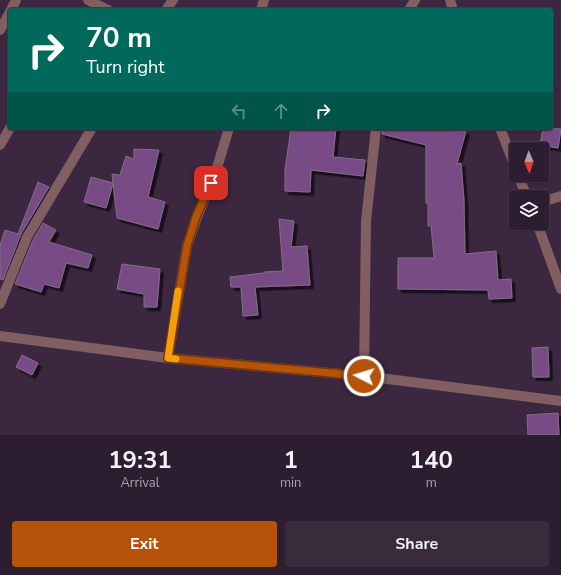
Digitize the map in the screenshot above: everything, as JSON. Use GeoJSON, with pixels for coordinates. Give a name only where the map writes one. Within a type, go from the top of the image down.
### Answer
{"type":"FeatureCollection","features":[{"type":"Feature","properties":{"kind":"street"},"geometry":{"type":"LineString","coordinates":[[168,8],[174,0]]}},
{"type":"Feature","properties":{"kind":"street"},"geometry":{"type":"LineString","coordinates":[[91,3],[103,8]]}},
{"type":"Feature","properties":{"kind":"street"},"geometry":{"type":"LineString","coordinates":[[0,30],[8,15]]}},
{"type":"Feature","properties":{"kind":"street"},"geometry":{"type":"LineString","coordinates":[[0,145],[9,130]]}},
{"type":"Feature","properties":{"kind":"street"},"geometry":{"type":"LineString","coordinates":[[0,304],[27,237],[91,130]]}},
{"type":"Feature","properties":{"kind":"street"},"geometry":{"type":"LineString","coordinates":[[168,358],[187,246],[196,217],[221,156],[228,130]]}},
{"type":"Feature","properties":{"kind":"street"},"geometry":{"type":"LineString","coordinates":[[364,376],[366,221],[376,130]]}},
{"type":"Feature","properties":{"kind":"street"},"geometry":{"type":"LineString","coordinates":[[501,130],[509,151]]}},
{"type":"Feature","properties":{"kind":"street"},"geometry":{"type":"LineString","coordinates":[[549,200],[561,196]]}},
{"type":"Feature","properties":{"kind":"street"},"geometry":{"type":"LineString","coordinates":[[540,230],[561,289]]}},
{"type":"Feature","properties":{"kind":"street"},"geometry":{"type":"LineString","coordinates":[[0,336],[168,358],[364,376],[561,401]]}},
{"type":"Feature","properties":{"kind":"building"},"geometry":{"type":"Polygon","coordinates":[[[561,129],[558,148],[549,146],[549,142],[541,142],[543,130],[561,129]]]}},
{"type":"Feature","properties":{"kind":"building"},"geometry":{"type":"Polygon","coordinates":[[[291,130],[336,130],[333,157],[365,160],[363,176],[311,170],[310,192],[285,191],[285,170],[291,130]]]}},
{"type":"Feature","properties":{"kind":"building"},"geometry":{"type":"Polygon","coordinates":[[[382,130],[466,131],[457,164],[461,163],[464,200],[465,254],[496,251],[498,280],[511,279],[512,298],[489,299],[488,290],[398,289],[398,258],[434,258],[431,226],[428,226],[428,203],[426,203],[426,145],[382,134],[382,130]]]}},
{"type":"Feature","properties":{"kind":"building"},"geometry":{"type":"Polygon","coordinates":[[[134,149],[159,150],[148,197],[165,202],[158,229],[117,218],[113,184],[106,208],[84,202],[91,177],[113,183],[112,174],[120,175],[126,156],[134,159],[134,149]]]}},
{"type":"Feature","properties":{"kind":"building"},"geometry":{"type":"Polygon","coordinates":[[[38,182],[49,187],[21,234],[3,280],[0,279],[0,245],[5,230],[18,234],[38,182]]]}},
{"type":"Feature","properties":{"kind":"building"},"geometry":{"type":"Polygon","coordinates":[[[279,219],[294,221],[291,247],[307,246],[310,285],[255,287],[258,315],[243,316],[241,287],[231,287],[230,277],[283,271],[279,219]]]}},
{"type":"Feature","properties":{"kind":"building"},"geometry":{"type":"Polygon","coordinates":[[[43,223],[56,230],[49,242],[92,255],[88,268],[66,263],[59,288],[44,284],[41,292],[15,284],[33,240],[43,223]]]}},
{"type":"Feature","properties":{"kind":"building"},"geometry":{"type":"Polygon","coordinates":[[[122,264],[160,269],[157,307],[144,307],[144,294],[117,289],[122,264]]]}},
{"type":"Feature","properties":{"kind":"building"},"geometry":{"type":"Polygon","coordinates":[[[548,347],[549,377],[533,377],[532,348],[548,347]]]}},
{"type":"Feature","properties":{"kind":"building"},"geometry":{"type":"Polygon","coordinates":[[[22,355],[38,363],[32,375],[16,367],[22,355]]]}},
{"type":"Feature","properties":{"kind":"building"},"geometry":{"type":"Polygon","coordinates":[[[558,413],[559,435],[528,435],[527,415],[558,413]]]}},
{"type":"Feature","properties":{"kind":"slow traffic"},"geometry":{"type":"LineString","coordinates":[[176,359],[168,358],[178,291]]}},
{"type":"Feature","properties":{"kind":"route"},"geometry":{"type":"LineString","coordinates":[[211,183],[196,217],[187,246],[168,358],[364,376]]}}]}
